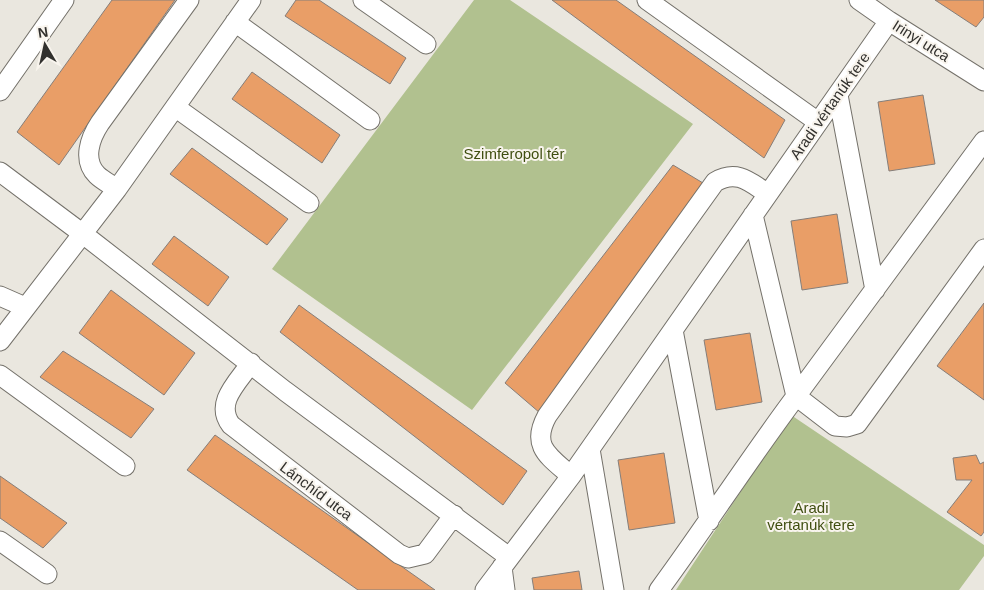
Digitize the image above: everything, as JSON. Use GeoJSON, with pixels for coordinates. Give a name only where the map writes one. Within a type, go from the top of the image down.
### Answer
{"type":"FeatureCollection","features":[{"type":"Feature","properties":{"kind":"street"},"geometry":{"type":"LineString","coordinates":[[0,91],[64,0]]}},
{"type":"Feature","properties":{"kind":"street"},"geometry":{"type":"LineString","coordinates":[[117,189],[97,176],[92,169],[88,150],[90,141],[97,128],[189,0]]}},
{"type":"Feature","properties":{"kind":"street"},"geometry":{"type":"LineString","coordinates":[[0,341],[117,189],[251,0]]}},
{"type":"Feature","properties":{"kind":"street"},"geometry":{"type":"LineString","coordinates":[[363,0],[426,44]]}},
{"type":"Feature","properties":{"kind":"street"},"geometry":{"type":"LineString","coordinates":[[647,0],[818,122]]}},
{"type":"Feature","properties":{"kind":"street","name":"Irinyi utca"},"geometry":{"type":"LineString","coordinates":[[860,0],[889,21],[984,81]]}},
{"type":"Feature","properties":{"kind":"street","name":"Aradi vértanúk tere"},"geometry":{"type":"LineString","coordinates":[[506,562],[571,476],[889,21]]}},
{"type":"Feature","properties":{"kind":"street"},"geometry":{"type":"LineString","coordinates":[[235,22],[370,120]]}},
{"type":"Feature","properties":{"kind":"street"},"geometry":{"type":"LineString","coordinates":[[838,94],[875,290]]}},
{"type":"Feature","properties":{"kind":"street"},"geometry":{"type":"LineString","coordinates":[[175,107],[309,203]]}},
{"type":"Feature","properties":{"kind":"street"},"geometry":{"type":"LineString","coordinates":[[659,590],[709,522],[796,396],[984,141]]}},
{"type":"Feature","properties":{"kind":"street"},"geometry":{"type":"LineString","coordinates":[[0,172],[285,391],[454,515],[506,562],[505,590]]}},
{"type":"Feature","properties":{"kind":"street"},"geometry":{"type":"LineString","coordinates":[[571,476],[542,448],[542,425],[547,416],[715,182],[724,177],[744,177],[768,194]]}},
{"type":"Feature","properties":{"kind":"street"},"geometry":{"type":"LineString","coordinates":[[753,215],[796,396],[835,426],[847,427],[857,424],[984,249]]}},
{"type":"Feature","properties":{"kind":"street"},"geometry":{"type":"LineString","coordinates":[[0,296],[26,307]]}},
{"type":"Feature","properties":{"kind":"street"},"geometry":{"type":"LineString","coordinates":[[672,330],[709,522]]}},
{"type":"Feature","properties":{"kind":"street","name":"Lánchíd utca"},"geometry":{"type":"LineString","coordinates":[[251,364],[228,394],[224,412],[227,420],[399,554],[408,558],[425,554],[454,515]]}},
{"type":"Feature","properties":{"kind":"street"},"geometry":{"type":"LineString","coordinates":[[0,375],[125,466]]}},
{"type":"Feature","properties":{"kind":"street"},"geometry":{"type":"LineString","coordinates":[[590,449],[614,590]]}},
{"type":"Feature","properties":{"kind":"street"},"geometry":{"type":"LineString","coordinates":[[0,541],[47,574]]}},
{"type":"Feature","properties":{"kind":"street"},"geometry":{"type":"LineString","coordinates":[[485,590],[506,562]]}},
{"type":"Feature","properties":{"kind":"green space","name":"Szimferopol tér"},"geometry":{"type":"Polygon","coordinates":[[[474,0],[510,0],[693,124],[472,410],[272,269],[474,0]]]}},
{"type":"Feature","properties":{"kind":"green space","name":"Aradi vértanúk tere"},"geometry":{"type":"Polygon","coordinates":[[[791,415],[984,545],[984,556],[959,590],[676,590],[791,415]]]}},
{"type":"Feature","properties":{"kind":"building"},"geometry":{"type":"Polygon","coordinates":[[[112,0],[175,0],[59,165],[17,132],[112,0]]]}},
{"type":"Feature","properties":{"kind":"building"},"geometry":{"type":"Polygon","coordinates":[[[296,0],[319,0],[406,58],[390,84],[285,16],[296,0]]]}},
{"type":"Feature","properties":{"kind":"building"},"geometry":{"type":"Polygon","coordinates":[[[552,0],[616,0],[785,120],[764,158],[552,0]]]}},
{"type":"Feature","properties":{"kind":"building"},"geometry":{"type":"Polygon","coordinates":[[[935,0],[984,0],[984,17],[976,27],[935,0]]]}},
{"type":"Feature","properties":{"kind":"building"},"geometry":{"type":"Polygon","coordinates":[[[252,72],[340,135],[322,163],[232,99],[252,72]]]}},
{"type":"Feature","properties":{"kind":"building"},"geometry":{"type":"Polygon","coordinates":[[[923,95],[935,164],[889,171],[878,102],[923,95]]]}},
{"type":"Feature","properties":{"kind":"building"},"geometry":{"type":"Polygon","coordinates":[[[192,148],[288,219],[267,245],[170,174],[192,148]]]}},
{"type":"Feature","properties":{"kind":"building"},"geometry":{"type":"Polygon","coordinates":[[[673,165],[708,186],[540,413],[505,383],[673,165]]]}},
{"type":"Feature","properties":{"kind":"building"},"geometry":{"type":"Polygon","coordinates":[[[837,214],[848,283],[802,290],[791,221],[837,214]]]}},
{"type":"Feature","properties":{"kind":"building"},"geometry":{"type":"Polygon","coordinates":[[[174,236],[229,277],[208,306],[152,264],[174,236]]]}},
{"type":"Feature","properties":{"kind":"building"},"geometry":{"type":"Polygon","coordinates":[[[111,290],[195,353],[164,395],[79,333],[111,290]]]}},
{"type":"Feature","properties":{"kind":"building"},"geometry":{"type":"Polygon","coordinates":[[[984,303],[984,400],[937,366],[984,303]]]}},
{"type":"Feature","properties":{"kind":"building"},"geometry":{"type":"Polygon","coordinates":[[[299,305],[527,471],[503,505],[280,332],[299,305]]]}},
{"type":"Feature","properties":{"kind":"building"},"geometry":{"type":"Polygon","coordinates":[[[750,333],[762,402],[716,410],[704,340],[750,333]]]}},
{"type":"Feature","properties":{"kind":"building"},"geometry":{"type":"Polygon","coordinates":[[[63,351],[154,409],[131,438],[40,377],[63,351]]]}},
{"type":"Feature","properties":{"kind":"building"},"geometry":{"type":"Polygon","coordinates":[[[215,435],[435,590],[358,590],[187,470],[215,435]]]}},
{"type":"Feature","properties":{"kind":"building"},"geometry":{"type":"Polygon","coordinates":[[[664,453],[675,523],[629,530],[618,460],[664,453]]]}},
{"type":"Feature","properties":{"kind":"building"},"geometry":{"type":"Polygon","coordinates":[[[976,455],[980,464],[984,462],[984,532],[981,536],[947,512],[972,480],[956,480],[953,458],[976,455]]]}},
{"type":"Feature","properties":{"kind":"building"},"geometry":{"type":"Polygon","coordinates":[[[0,476],[67,523],[43,548],[0,518],[0,476]]]}},
{"type":"Feature","properties":{"kind":"building"},"geometry":{"type":"Polygon","coordinates":[[[579,571],[582,590],[534,590],[532,578],[579,571]]]}}]}
